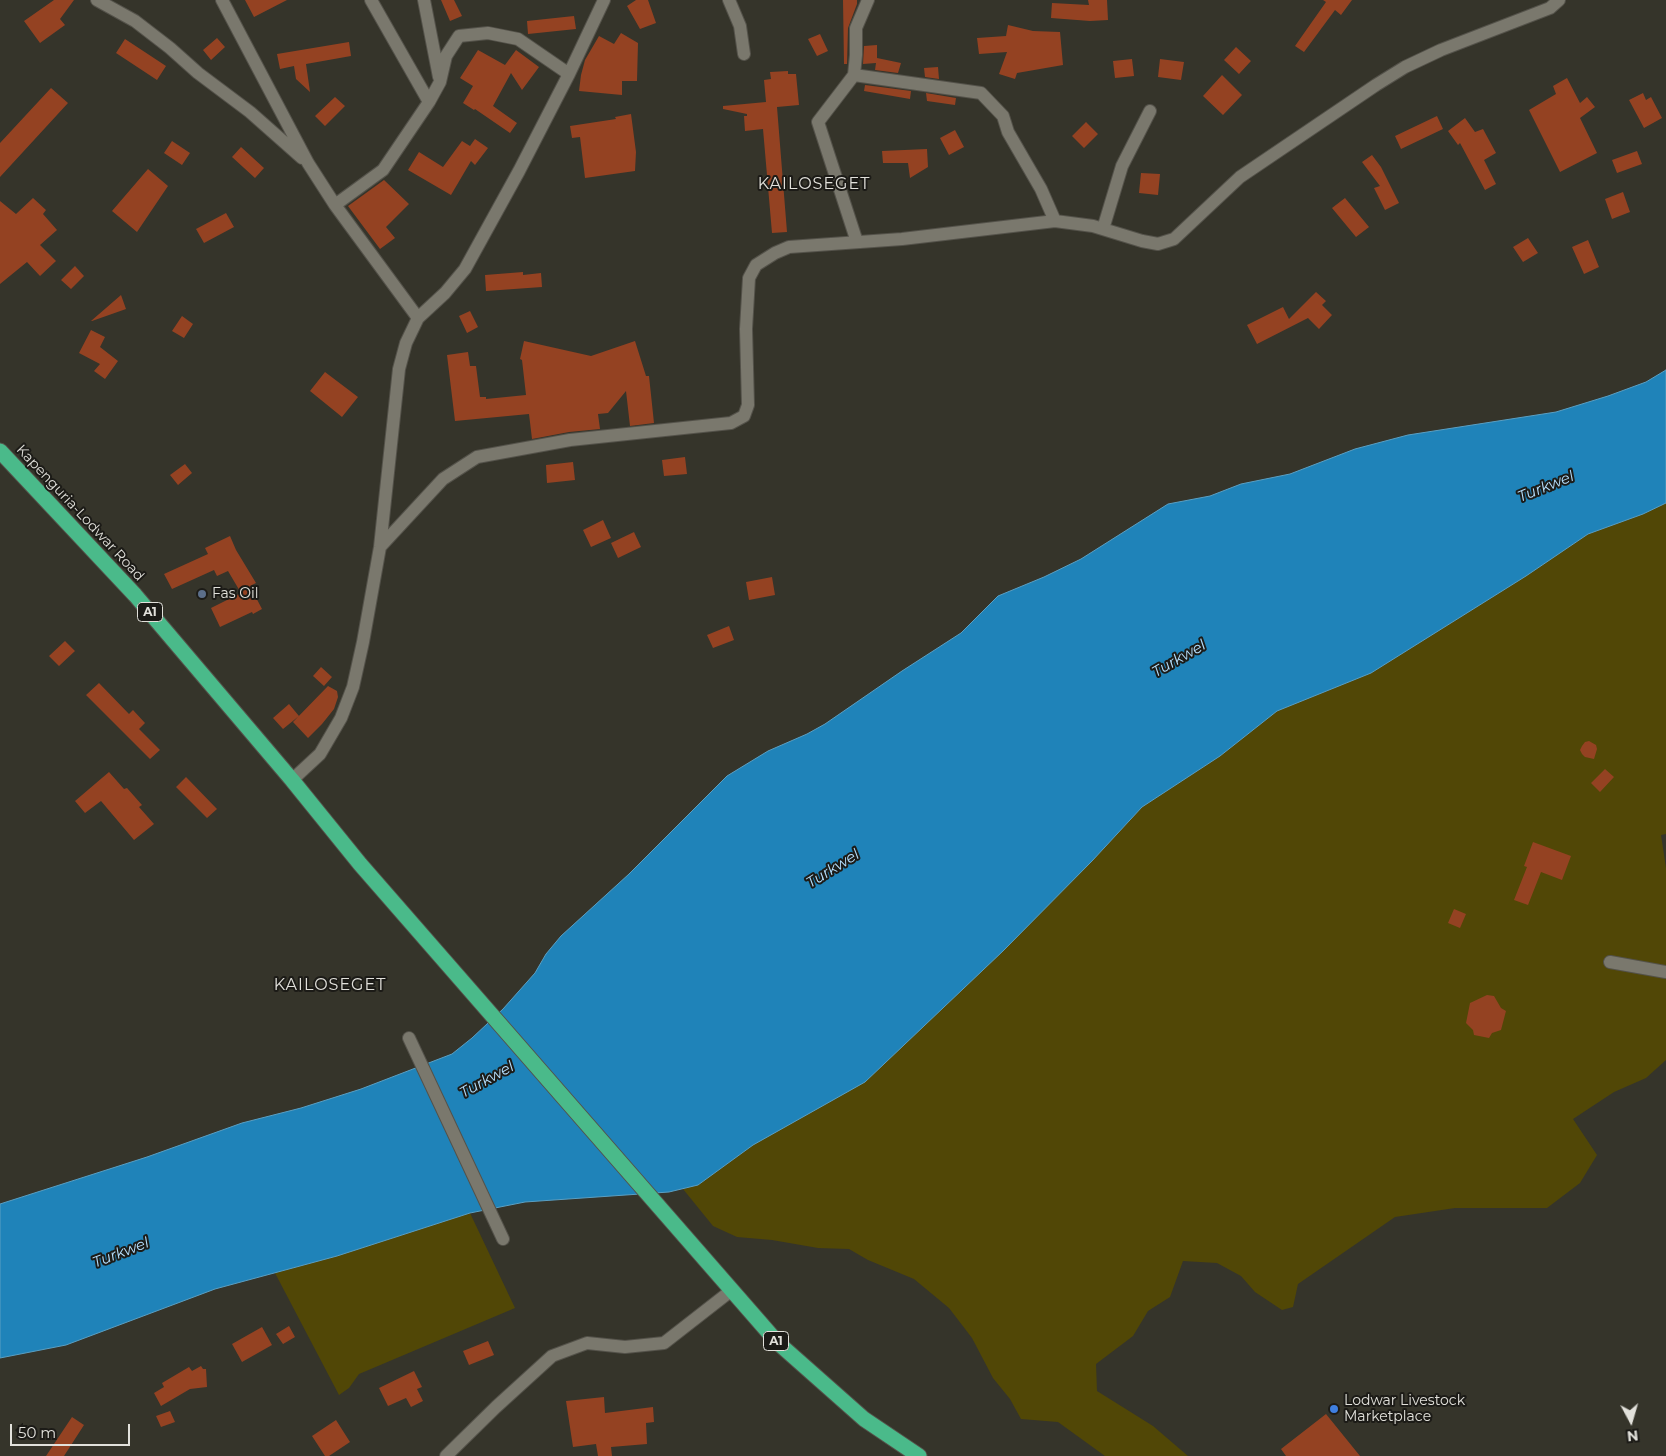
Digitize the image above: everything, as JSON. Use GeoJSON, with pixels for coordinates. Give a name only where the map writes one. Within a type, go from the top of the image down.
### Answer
{"type":"FeatureCollection","features":[{"type":"Feature","properties":{"kind":"highway","name":"Kapenguria-Lodwar Road"},"geometry":{"type":"LineString","coordinates":[[0,451],[135,595],[292,780]]}},
{"type":"Feature","properties":{"kind":"highway","name":"A1"},"geometry":{"type":"LineString","coordinates":[[292,780],[360,864],[777,1342],[864,1419],[919,1456]]}},
{"type":"Feature","properties":{"kind":"street"},"geometry":{"type":"LineString","coordinates":[[97,0],[135,21],[156,37],[198,73],[250,112],[308,163]]}},
{"type":"Feature","properties":{"kind":"street"},"geometry":{"type":"LineString","coordinates":[[222,0],[308,163],[335,205],[418,318]]}},
{"type":"Feature","properties":{"kind":"street"},"geometry":{"type":"LineString","coordinates":[[371,0],[429,102]]}},
{"type":"Feature","properties":{"kind":"street"},"geometry":{"type":"LineString","coordinates":[[424,0],[440,82]]}},
{"type":"Feature","properties":{"kind":"street"},"geometry":{"type":"LineString","coordinates":[[292,780],[320,754],[342,718],[353,687],[380,547],[399,369],[406,344],[418,318],[445,293],[466,269],[520,171],[604,0]]}},
{"type":"Feature","properties":{"kind":"street"},"geometry":{"type":"LineString","coordinates":[[729,0],[740,26],[744,54]]}},
{"type":"Feature","properties":{"kind":"street"},"geometry":{"type":"LineString","coordinates":[[857,242],[818,122],[854,75],[856,28],[868,0]]}},
{"type":"Feature","properties":{"kind":"street"},"geometry":{"type":"LineString","coordinates":[[380,547],[443,479],[477,457],[570,440],[731,423],[744,416],[748,405],[746,329],[749,278],[756,265],[771,255],[789,248],[902,239],[1054,221],[1103,229],[1158,244],[1174,239],[1240,177],[1376,85],[1405,67],[1441,50],[1550,8],[1559,0]]}},
{"type":"Feature","properties":{"kind":"street"},"geometry":{"type":"LineString","coordinates":[[335,205],[383,170],[429,102],[440,82],[446,56],[459,36],[488,33],[518,39],[569,74]]}},
{"type":"Feature","properties":{"kind":"street"},"geometry":{"type":"LineString","coordinates":[[854,75],[981,94],[1003,116],[1008,132],[1041,189],[1054,221]]}},
{"type":"Feature","properties":{"kind":"street"},"geometry":{"type":"LineString","coordinates":[[1103,229],[1122,166],[1150,111]]}},
{"type":"Feature","properties":{"kind":"street"},"geometry":{"type":"LineString","coordinates":[[1610,962],[1666,972]]}},
{"type":"Feature","properties":{"kind":"street"},"geometry":{"type":"LineString","coordinates":[[409,1038],[503,1240]]}},
{"type":"Feature","properties":{"kind":"street"},"geometry":{"type":"LineString","coordinates":[[446,1456],[552,1356],[587,1343],[625,1348],[664,1343],[732,1290]]}},
{"type":"Feature","properties":{"kind":"shaded area"},"geometry":{"type":"Polygon","coordinates":[[[1666,503],[1666,834],[1661,835],[1666,868],[1666,1060],[1646,1078],[1614,1092],[1573,1119],[1597,1155],[1580,1183],[1547,1208],[1455,1208],[1395,1217],[1298,1284],[1293,1307],[1282,1310],[1255,1292],[1241,1276],[1217,1263],[1183,1261],[1170,1297],[1148,1311],[1133,1336],[1096,1364],[1097,1391],[1153,1426],[1188,1456],[1105,1456],[1058,1422],[1021,1419],[1010,1399],[993,1378],[972,1338],[949,1308],[914,1279],[868,1260],[849,1249],[818,1248],[772,1240],[737,1237],[713,1226],[683,1189],[698,1185],[753,1145],[1092,861],[1142,807],[1220,756],[1277,711],[1371,673],[1526,576],[1588,534],[1643,514],[1666,503]]]}},
{"type":"Feature","properties":{"kind":"shaded area"},"geometry":{"type":"Polygon","coordinates":[[[470,1213],[515,1308],[359,1374],[349,1388],[339,1395],[275,1273],[337,1256],[470,1213]]]}},
{"type":"Feature","properties":{"kind":"water","name":"Turkwel"},"geometry":{"type":"Polygon","coordinates":[[[1666,370],[1666,503],[1643,514],[1588,534],[1526,576],[1371,673],[1277,711],[1220,756],[1142,807],[1092,861],[1003,951],[865,1082],[753,1145],[698,1185],[669,1192],[525,1202],[470,1213],[337,1256],[215,1289],[66,1345],[0,1358],[0,1204],[147,1157],[242,1123],[301,1108],[361,1089],[452,1054],[503,1009],[535,973],[546,954],[561,936],[629,874],[727,776],[768,751],[825,724],[961,633],[998,596],[1081,559],[1168,504],[1210,496],[1241,484],[1290,474],[1355,449],[1408,435],[1556,412],[1646,382],[1666,370]]]}},
{"type":"Feature","properties":{"kind":"building"},"geometry":{"type":"Polygon","coordinates":[[[54,0],[74,0],[60,19],[65,25],[40,43],[24,21],[54,0]]]}},
{"type":"Feature","properties":{"kind":"building"},"geometry":{"type":"Polygon","coordinates":[[[245,0],[287,0],[254,17],[245,0]]]}},
{"type":"Feature","properties":{"kind":"building"},"geometry":{"type":"Polygon","coordinates":[[[441,0],[454,0],[462,16],[450,21],[441,0]]]}},
{"type":"Feature","properties":{"kind":"building"},"geometry":{"type":"Polygon","coordinates":[[[636,0],[648,0],[656,23],[640,29],[627,6],[636,0]]]}},
{"type":"Feature","properties":{"kind":"building"},"geometry":{"type":"Polygon","coordinates":[[[843,0],[857,0],[848,28],[847,64],[844,64],[843,0]]]}},
{"type":"Feature","properties":{"kind":"building"},"geometry":{"type":"Polygon","coordinates":[[[1088,0],[1107,0],[1108,20],[1090,21],[1051,18],[1052,3],[1089,5],[1088,0]]]}},
{"type":"Feature","properties":{"kind":"building"},"geometry":{"type":"Polygon","coordinates":[[[1323,0],[1352,0],[1341,15],[1335,10],[1304,52],[1295,46],[1326,2],[1323,0]]]}},
{"type":"Feature","properties":{"kind":"building"},"geometry":{"type":"Polygon","coordinates":[[[574,16],[576,29],[528,34],[527,21],[574,16]]]}},
{"type":"Feature","properties":{"kind":"building"},"geometry":{"type":"Polygon","coordinates":[[[1008,25],[1033,31],[1060,32],[1063,65],[1017,73],[1015,79],[999,74],[1007,52],[979,54],[977,38],[1006,36],[1008,25]]]}},
{"type":"Feature","properties":{"kind":"building"},"geometry":{"type":"Polygon","coordinates":[[[621,33],[638,43],[637,81],[622,81],[622,95],[579,91],[585,60],[599,36],[614,44],[621,33]]]}},
{"type":"Feature","properties":{"kind":"building"},"geometry":{"type":"Polygon","coordinates":[[[820,34],[828,51],[817,56],[808,39],[820,34]]]}},
{"type":"Feature","properties":{"kind":"building"},"geometry":{"type":"Polygon","coordinates":[[[217,38],[225,47],[211,60],[203,50],[217,38]]]}},
{"type":"Feature","properties":{"kind":"building"},"geometry":{"type":"Polygon","coordinates":[[[125,39],[166,66],[157,80],[116,53],[125,39]]]}},
{"type":"Feature","properties":{"kind":"building"},"geometry":{"type":"Polygon","coordinates":[[[349,42],[351,56],[306,64],[310,92],[296,79],[294,66],[280,69],[277,54],[349,42]]]}},
{"type":"Feature","properties":{"kind":"building"},"geometry":{"type":"Polygon","coordinates":[[[877,45],[877,58],[901,63],[898,73],[875,70],[876,63],[863,64],[864,46],[877,45]]]}},
{"type":"Feature","properties":{"kind":"building"},"geometry":{"type":"Polygon","coordinates":[[[1236,47],[1251,61],[1239,74],[1224,60],[1236,47]]]}},
{"type":"Feature","properties":{"kind":"building"},"geometry":{"type":"Polygon","coordinates":[[[478,50],[505,65],[516,50],[539,67],[522,90],[511,73],[493,106],[517,123],[510,133],[463,103],[473,86],[460,78],[478,50]]]}},
{"type":"Feature","properties":{"kind":"building"},"geometry":{"type":"Polygon","coordinates":[[[1132,59],[1134,76],[1115,78],[1113,61],[1132,59]]]}},
{"type":"Feature","properties":{"kind":"building"},"geometry":{"type":"Polygon","coordinates":[[[1160,59],[1184,62],[1181,80],[1158,77],[1160,59]]]}},
{"type":"Feature","properties":{"kind":"building"},"geometry":{"type":"Polygon","coordinates":[[[938,67],[939,79],[925,77],[924,68],[938,67]]]}},
{"type":"Feature","properties":{"kind":"building"},"geometry":{"type":"Polygon","coordinates":[[[788,71],[788,74],[796,74],[799,105],[777,107],[787,232],[772,233],[763,129],[745,131],[744,116],[747,116],[747,114],[723,109],[723,106],[766,102],[764,80],[771,79],[770,72],[788,71]]]}},
{"type":"Feature","properties":{"kind":"building"},"geometry":{"type":"Polygon","coordinates":[[[1222,75],[1242,95],[1223,115],[1203,96],[1222,75]]]}},
{"type":"Feature","properties":{"kind":"building"},"geometry":{"type":"Polygon","coordinates":[[[1567,78],[1580,103],[1587,97],[1595,107],[1580,118],[1597,153],[1560,172],[1529,110],[1556,94],[1553,86],[1567,78]]]}},
{"type":"Feature","properties":{"kind":"building"},"geometry":{"type":"Polygon","coordinates":[[[865,85],[911,91],[910,99],[864,91],[865,85]]]}},
{"type":"Feature","properties":{"kind":"building"},"geometry":{"type":"Polygon","coordinates":[[[51,88],[68,103],[0,177],[0,143],[51,88]]]}},
{"type":"Feature","properties":{"kind":"building"},"geometry":{"type":"Polygon","coordinates":[[[926,93],[956,98],[955,105],[927,101],[926,93]]]}},
{"type":"Feature","properties":{"kind":"building"},"geometry":{"type":"Polygon","coordinates":[[[1643,93],[1646,100],[1651,97],[1662,118],[1644,128],[1629,100],[1643,93]]]}},
{"type":"Feature","properties":{"kind":"building"},"geometry":{"type":"Polygon","coordinates":[[[335,97],[345,106],[325,126],[315,116],[335,97]]]}},
{"type":"Feature","properties":{"kind":"building"},"geometry":{"type":"Polygon","coordinates":[[[631,114],[636,152],[635,171],[585,178],[580,137],[572,138],[570,126],[616,119],[615,117],[631,114]]]}},
{"type":"Feature","properties":{"kind":"building"},"geometry":{"type":"Polygon","coordinates":[[[1437,116],[1443,129],[1401,149],[1395,136],[1437,116]]]}},
{"type":"Feature","properties":{"kind":"building"},"geometry":{"type":"Polygon","coordinates":[[[1465,118],[1475,132],[1483,129],[1496,153],[1484,160],[1496,184],[1485,190],[1460,143],[1458,145],[1448,131],[1465,118]]]}},
{"type":"Feature","properties":{"kind":"building"},"geometry":{"type":"Polygon","coordinates":[[[1086,122],[1098,134],[1084,148],[1072,136],[1086,122]]]}},
{"type":"Feature","properties":{"kind":"building"},"geometry":{"type":"Polygon","coordinates":[[[955,130],[964,147],[949,155],[940,138],[955,130]]]}},
{"type":"Feature","properties":{"kind":"building"},"geometry":{"type":"Polygon","coordinates":[[[475,139],[488,148],[475,165],[471,161],[451,195],[408,170],[419,152],[443,167],[462,141],[470,146],[475,139]]]}},
{"type":"Feature","properties":{"kind":"building"},"geometry":{"type":"Polygon","coordinates":[[[172,141],[190,153],[182,165],[164,153],[172,141]]]}},
{"type":"Feature","properties":{"kind":"building"},"geometry":{"type":"Polygon","coordinates":[[[241,147],[264,168],[255,178],[232,157],[241,147]]]}},
{"type":"Feature","properties":{"kind":"building"},"geometry":{"type":"Polygon","coordinates":[[[927,149],[928,167],[910,178],[908,163],[883,163],[882,151],[927,149]]]}},
{"type":"Feature","properties":{"kind":"building"},"geometry":{"type":"Polygon","coordinates":[[[1637,151],[1642,164],[1617,173],[1612,160],[1637,151]]]}},
{"type":"Feature","properties":{"kind":"building"},"geometry":{"type":"Polygon","coordinates":[[[1372,155],[1381,167],[1399,203],[1385,210],[1374,188],[1380,186],[1362,162],[1372,155]]]}},
{"type":"Feature","properties":{"kind":"building"},"geometry":{"type":"Polygon","coordinates":[[[148,169],[168,186],[137,232],[112,211],[148,169]]]}},
{"type":"Feature","properties":{"kind":"building"},"geometry":{"type":"Polygon","coordinates":[[[1141,173],[1160,174],[1158,195],[1139,193],[1141,173]]]}},
{"type":"Feature","properties":{"kind":"building"},"geometry":{"type":"Polygon","coordinates":[[[384,180],[409,204],[386,227],[395,238],[380,249],[348,206],[384,180]]]}},
{"type":"Feature","properties":{"kind":"building"},"geometry":{"type":"Polygon","coordinates":[[[1623,192],[1630,212],[1612,219],[1605,199],[1623,192]]]}},
{"type":"Feature","properties":{"kind":"building"},"geometry":{"type":"Polygon","coordinates":[[[33,198],[46,210],[43,214],[57,230],[40,245],[56,261],[40,276],[27,262],[0,284],[0,201],[16,214],[33,198]]]}},
{"type":"Feature","properties":{"kind":"building"},"geometry":{"type":"Polygon","coordinates":[[[1345,198],[1369,227],[1356,237],[1332,208],[1345,198]]]}},
{"type":"Feature","properties":{"kind":"building"},"geometry":{"type":"Polygon","coordinates":[[[226,213],[234,227],[204,243],[196,229],[226,213]]]}},
{"type":"Feature","properties":{"kind":"building"},"geometry":{"type":"Polygon","coordinates":[[[1528,238],[1538,253],[1523,262],[1513,247],[1528,238]]]}},
{"type":"Feature","properties":{"kind":"building"},"geometry":{"type":"Polygon","coordinates":[[[1588,240],[1599,267],[1584,274],[1572,247],[1588,240]]]}},
{"type":"Feature","properties":{"kind":"building"},"geometry":{"type":"Polygon","coordinates":[[[75,266],[84,276],[71,289],[61,280],[75,266]]]}},
{"type":"Feature","properties":{"kind":"building"},"geometry":{"type":"Polygon","coordinates":[[[523,272],[523,275],[541,273],[542,287],[486,291],[485,275],[523,272]]]}},
{"type":"Feature","properties":{"kind":"building"},"geometry":{"type":"Polygon","coordinates":[[[1316,292],[1326,301],[1322,305],[1332,315],[1319,329],[1308,318],[1257,344],[1247,325],[1283,307],[1289,319],[1316,292]]]}},
{"type":"Feature","properties":{"kind":"building"},"geometry":{"type":"Polygon","coordinates":[[[121,295],[126,309],[91,321],[121,295]]]}},
{"type":"Feature","properties":{"kind":"building"},"geometry":{"type":"Polygon","coordinates":[[[470,311],[478,327],[467,333],[459,316],[470,311]]]}},
{"type":"Feature","properties":{"kind":"building"},"geometry":{"type":"Polygon","coordinates":[[[182,316],[193,324],[184,338],[172,331],[182,316]]]}},
{"type":"Feature","properties":{"kind":"building"},"geometry":{"type":"Polygon","coordinates":[[[91,330],[105,337],[100,347],[118,361],[105,379],[94,371],[100,364],[79,353],[91,330]]]}},
{"type":"Feature","properties":{"kind":"building"},"geometry":{"type":"Polygon","coordinates":[[[524,341],[591,356],[635,341],[646,376],[649,376],[654,423],[630,426],[626,391],[608,413],[598,414],[600,429],[569,432],[532,439],[529,414],[455,421],[447,355],[468,352],[470,366],[476,366],[480,397],[486,397],[486,399],[526,395],[522,360],[520,359],[524,341]]]}},
{"type":"Feature","properties":{"kind":"building"},"geometry":{"type":"Polygon","coordinates":[[[325,372],[358,397],[342,417],[310,391],[325,372]]]}},
{"type":"Feature","properties":{"kind":"building"},"geometry":{"type":"Polygon","coordinates":[[[685,457],[687,474],[664,476],[662,460],[685,457]]]}},
{"type":"Feature","properties":{"kind":"building"},"geometry":{"type":"Polygon","coordinates":[[[573,462],[575,480],[547,483],[546,465],[573,462]]]}},
{"type":"Feature","properties":{"kind":"building"},"geometry":{"type":"Polygon","coordinates":[[[185,464],[192,473],[178,485],[170,475],[185,464]]]}},
{"type":"Feature","properties":{"kind":"building"},"geometry":{"type":"Polygon","coordinates":[[[603,520],[611,538],[591,547],[583,530],[603,520]]]}},
{"type":"Feature","properties":{"kind":"building"},"geometry":{"type":"Polygon","coordinates":[[[634,532],[641,547],[618,558],[611,543],[634,532]]]}},
{"type":"Feature","properties":{"kind":"building"},"geometry":{"type":"Polygon","coordinates":[[[230,536],[236,550],[256,583],[250,586],[262,609],[220,627],[211,608],[241,593],[228,571],[217,576],[214,570],[172,589],[164,574],[208,554],[205,548],[230,536]]]}},
{"type":"Feature","properties":{"kind":"building"},"geometry":{"type":"Polygon","coordinates":[[[772,577],[775,595],[749,600],[746,582],[772,577]]]}},
{"type":"Feature","properties":{"kind":"building"},"geometry":{"type":"Polygon","coordinates":[[[729,626],[734,640],[713,648],[707,635],[729,626]]]}},
{"type":"Feature","properties":{"kind":"building"},"geometry":{"type":"Polygon","coordinates":[[[65,641],[75,651],[59,666],[49,656],[65,641]]]}},
{"type":"Feature","properties":{"kind":"building"},"geometry":{"type":"Polygon","coordinates":[[[321,667],[332,677],[324,686],[313,676],[321,667]]]}},
{"type":"Feature","properties":{"kind":"building"},"geometry":{"type":"Polygon","coordinates":[[[99,683],[129,714],[133,710],[145,723],[139,729],[160,750],[150,759],[86,695],[99,683]]]}},
{"type":"Feature","properties":{"kind":"building"},"geometry":{"type":"Polygon","coordinates":[[[328,686],[337,691],[338,697],[334,709],[308,738],[293,722],[328,686]]]}},
{"type":"Feature","properties":{"kind":"building"},"geometry":{"type":"Polygon","coordinates":[[[289,704],[299,716],[283,729],[273,718],[289,704]]]}},
{"type":"Feature","properties":{"kind":"building"},"geometry":{"type":"Polygon","coordinates":[[[1589,741],[1596,745],[1597,749],[1594,759],[1585,757],[1580,750],[1585,742],[1589,741]]]}},
{"type":"Feature","properties":{"kind":"building"},"geometry":{"type":"Polygon","coordinates":[[[1605,769],[1614,777],[1600,792],[1591,783],[1605,769]]]}},
{"type":"Feature","properties":{"kind":"building"},"geometry":{"type":"Polygon","coordinates":[[[109,772],[142,805],[139,807],[154,824],[134,840],[101,801],[85,813],[75,801],[109,772]]]}},
{"type":"Feature","properties":{"kind":"building"},"geometry":{"type":"Polygon","coordinates":[[[186,777],[217,809],[207,818],[176,787],[186,777]]]}},
{"type":"Feature","properties":{"kind":"building"},"geometry":{"type":"Polygon","coordinates":[[[1533,842],[1571,856],[1562,880],[1541,872],[1528,905],[1514,900],[1527,867],[1524,866],[1533,842]]]}},
{"type":"Feature","properties":{"kind":"building"},"geometry":{"type":"Polygon","coordinates":[[[1454,909],[1466,914],[1460,928],[1448,923],[1454,909]]]}},
{"type":"Feature","properties":{"kind":"building"},"geometry":{"type":"Polygon","coordinates":[[[1487,995],[1494,996],[1501,1008],[1506,1011],[1501,1030],[1492,1033],[1489,1038],[1474,1035],[1473,1030],[1466,1023],[1470,1003],[1487,995]]]}},
{"type":"Feature","properties":{"kind":"building"},"geometry":{"type":"Polygon","coordinates":[[[289,1326],[295,1337],[283,1344],[276,1334],[289,1326]]]}},
{"type":"Feature","properties":{"kind":"building"},"geometry":{"type":"Polygon","coordinates":[[[262,1327],[272,1345],[242,1362],[232,1344],[262,1327]]]}},
{"type":"Feature","properties":{"kind":"building"},"geometry":{"type":"Polygon","coordinates":[[[488,1341],[494,1355],[469,1365],[463,1351],[488,1341]]]}},
{"type":"Feature","properties":{"kind":"building"},"geometry":{"type":"Polygon","coordinates":[[[201,1366],[203,1369],[206,1369],[207,1387],[190,1389],[161,1406],[154,1393],[164,1387],[162,1383],[189,1367],[192,1371],[201,1366]]]}},
{"type":"Feature","properties":{"kind":"building"},"geometry":{"type":"Polygon","coordinates":[[[414,1371],[422,1387],[417,1389],[423,1401],[411,1407],[406,1398],[388,1406],[379,1388],[414,1371]]]}},
{"type":"Feature","properties":{"kind":"building"},"geometry":{"type":"Polygon","coordinates":[[[604,1397],[605,1413],[653,1407],[654,1422],[646,1423],[647,1444],[611,1447],[612,1456],[598,1456],[596,1444],[573,1447],[566,1401],[604,1397]]]}},
{"type":"Feature","properties":{"kind":"building"},"geometry":{"type":"Polygon","coordinates":[[[170,1411],[175,1422],[161,1427],[156,1416],[170,1411]]]}},
{"type":"Feature","properties":{"kind":"building"},"geometry":{"type":"Polygon","coordinates":[[[1326,1414],[1360,1456],[1286,1456],[1281,1449],[1326,1414]]]}},
{"type":"Feature","properties":{"kind":"building"},"geometry":{"type":"Polygon","coordinates":[[[72,1417],[84,1425],[64,1456],[46,1456],[72,1417]]]}},
{"type":"Feature","properties":{"kind":"building"},"geometry":{"type":"Polygon","coordinates":[[[336,1420],[350,1442],[329,1456],[325,1456],[312,1436],[336,1420]]]}},
{"type":"Feature","properties":{"kind":"place","name":"Fas Oil"},"geometry":{"type":"Point","coordinates":[202,594]}},
{"type":"Feature","properties":{"kind":"place","name":"Lodwar Livestock Marketplace"},"geometry":{"type":"Point","coordinates":[1334,1409]}},
{"type":"Feature","properties":{"kind":"district","name":"KAILOSEGET"},"geometry":{"type":"Point","coordinates":[814,184]}},
{"type":"Feature","properties":{"kind":"district","name":"KAILOSEGET"},"geometry":{"type":"Point","coordinates":[330,985]}}]}
